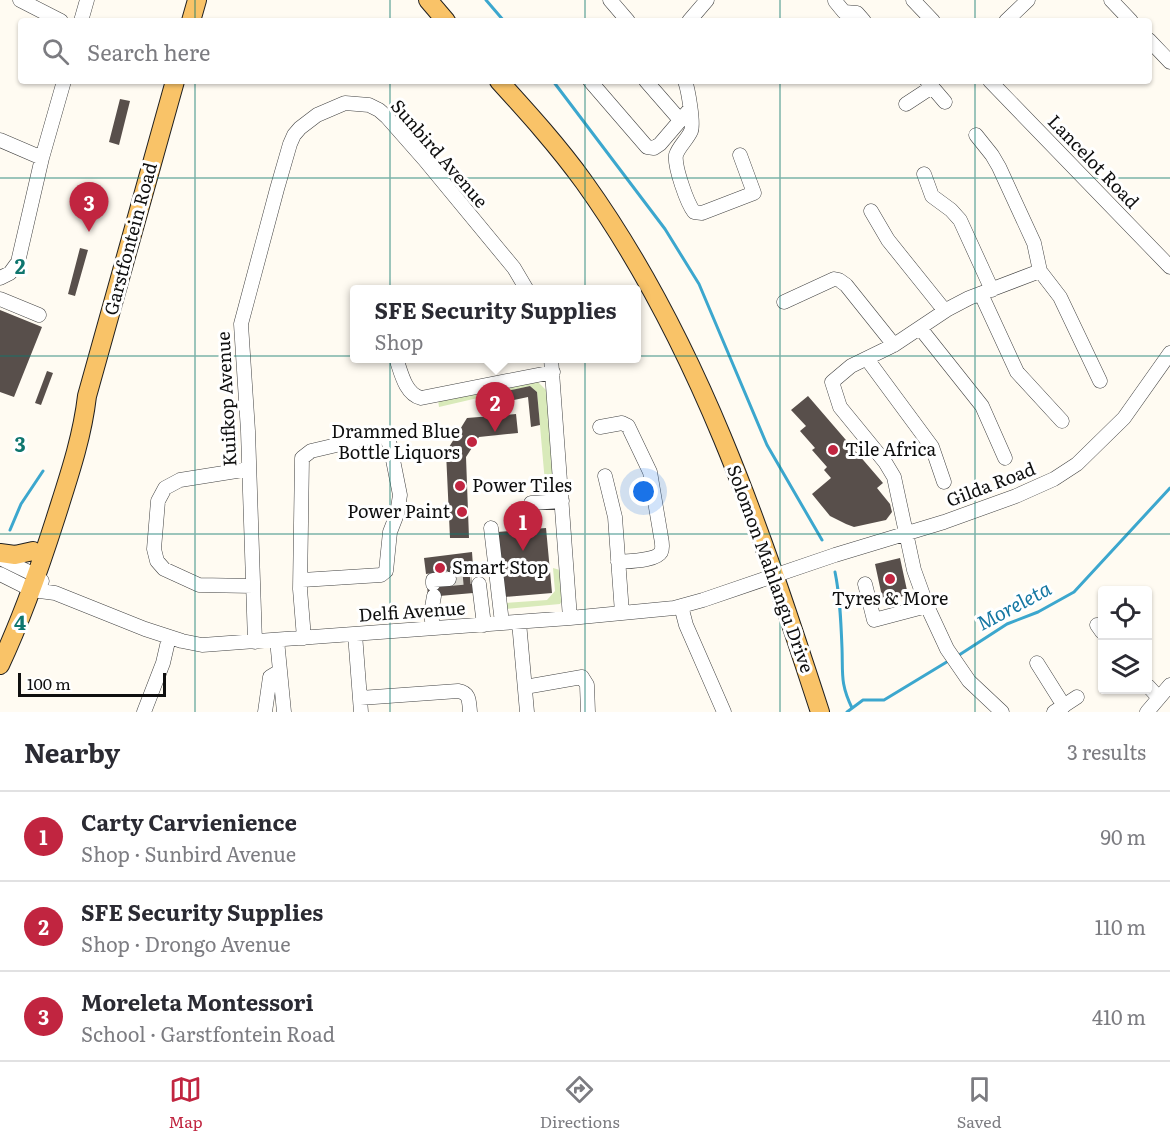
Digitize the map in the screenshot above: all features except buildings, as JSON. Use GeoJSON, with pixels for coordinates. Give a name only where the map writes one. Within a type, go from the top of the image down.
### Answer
{"type":"FeatureCollection","features":[{"type":"Feature","properties":{"kind":"main road"},"geometry":{"type":"LineString","coordinates":[[192,18],[197,0]]}},
{"type":"Feature","properties":{"kind":"main road"},"geometry":{"type":"LineString","coordinates":[[428,0],[443,18]]}},
{"type":"Feature","properties":{"kind":"main road","name":"Garstfontein Road"},"geometry":{"type":"LineString","coordinates":[[0,665],[29,580],[71,471],[82,430],[87,396],[174,84]]}},
{"type":"Feature","properties":{"kind":"main road","name":"Solomon Mahlangu Drive"},"geometry":{"type":"LineString","coordinates":[[502,84],[547,134],[584,183],[651,287],[679,341],[698,380],[717,428],[736,493],[770,576],[820,712]]}},
{"type":"Feature","properties":{"kind":"main road","name":"Garstfontein Road"},"geometry":{"type":"LineString","coordinates":[[0,645],[29,580],[33,551],[63,467],[79,411],[87,396]]}},
{"type":"Feature","properties":{"kind":"main road"},"geometry":{"type":"LineString","coordinates":[[0,555],[15,555],[33,551]]}},
{"type":"Feature","properties":{"kind":"main road","name":"Solomon Mahlangu Drive"},"geometry":{"type":"LineString","coordinates":[[770,576],[788,647],[811,712]]}},
{"type":"Feature","properties":{"kind":"street"},"geometry":{"type":"LineString","coordinates":[[20,0],[55,18]]}},
{"type":"Feature","properties":{"kind":"street"},"geometry":{"type":"LineString","coordinates":[[82,18],[87,0]]}},
{"type":"Feature","properties":{"kind":"street"},"geometry":{"type":"LineString","coordinates":[[610,0],[625,18]]}},
{"type":"Feature","properties":{"kind":"street"},"geometry":{"type":"LineString","coordinates":[[692,18],[707,0]]}},
{"type":"Feature","properties":{"kind":"street"},"geometry":{"type":"LineString","coordinates":[[913,0],[925,18]]}},
{"type":"Feature","properties":{"kind":"street"},"geometry":{"type":"LineString","coordinates":[[1009,18],[1028,0]]}},
{"type":"Feature","properties":{"kind":"street"},"geometry":{"type":"LineString","coordinates":[[1112,0],[1128,18]]}},
{"type":"Feature","properties":{"kind":"street"},"geometry":{"type":"LineString","coordinates":[[835,1],[844,12],[857,13],[861,18]]}},
{"type":"Feature","properties":{"kind":"street"},"geometry":{"type":"LineString","coordinates":[[1152,42],[1170,62]]}},
{"type":"Feature","properties":{"kind":"street"},"geometry":{"type":"LineString","coordinates":[[0,278],[10,273],[18,262],[42,158],[63,84]]}},
{"type":"Feature","properties":{"kind":"street"},"geometry":{"type":"LineString","coordinates":[[593,84],[647,147],[654,148],[660,144],[680,120],[689,104]]}},
{"type":"Feature","properties":{"kind":"street"},"geometry":{"type":"LineString","coordinates":[[649,84],[680,120]]}},
{"type":"Feature","properties":{"kind":"street"},"geometry":{"type":"LineString","coordinates":[[676,84],[689,104]]}},
{"type":"Feature","properties":{"kind":"street"},"geometry":{"type":"LineString","coordinates":[[686,84],[689,90],[692,128],[678,150],[676,161],[689,204],[694,212],[702,213],[754,193],[740,155]]}},
{"type":"Feature","properties":{"kind":"street"},"geometry":{"type":"LineString","coordinates":[[906,104],[929,84],[945,102]]}},
{"type":"Feature","properties":{"kind":"street","name":"Lancelot Road"},"geometry":{"type":"LineString","coordinates":[[993,84],[1170,267]]}},
{"type":"Feature","properties":{"kind":"street","name":"Sunbird Avenue"},"geometry":{"type":"LineString","coordinates":[[300,128],[326,110],[345,103],[369,105],[379,110],[424,159],[514,268],[523,285]]}},
{"type":"Feature","properties":{"kind":"street","name":"Kuifkop Avenue"},"geometry":{"type":"LineString","coordinates":[[255,642],[241,324],[290,144],[300,128]]}},
{"type":"Feature","properties":{"kind":"street"},"geometry":{"type":"LineString","coordinates":[[975,135],[999,167],[1034,243],[1040,271],[1060,297],[1100,381]]}},
{"type":"Feature","properties":{"kind":"street"},"geometry":{"type":"LineString","coordinates":[[0,140],[42,158]]}},
{"type":"Feature","properties":{"kind":"street"},"geometry":{"type":"LineString","coordinates":[[924,174],[932,196],[960,220],[1017,372],[1062,421]]}},
{"type":"Feature","properties":{"kind":"street"},"geometry":{"type":"LineString","coordinates":[[871,211],[904,262],[945,311]]}},
{"type":"Feature","properties":{"kind":"street"},"geometry":{"type":"LineString","coordinates":[[997,711],[962,673],[947,649],[927,606],[914,570],[891,470],[840,406],[832,382],[850,366],[894,345],[945,311],[1040,271]]}},
{"type":"Feature","properties":{"kind":"street"},"geometry":{"type":"LineString","coordinates":[[784,302],[830,280],[839,280],[846,285],[894,345]]}},
{"type":"Feature","properties":{"kind":"street"},"geometry":{"type":"LineString","coordinates":[[0,299],[39,315]]}},
{"type":"Feature","properties":{"kind":"street"},"geometry":{"type":"LineString","coordinates":[[920,328],[982,406],[1005,458]]}},
{"type":"Feature","properties":{"kind":"street","name":"Gilda Road"},"geometry":{"type":"LineString","coordinates":[[770,576],[907,534],[1016,496],[1066,472],[1125,418],[1170,353]]}},
{"type":"Feature","properties":{"kind":"street"},"geometry":{"type":"LineString","coordinates":[[867,359],[932,447],[944,482]]}},
{"type":"Feature","properties":{"kind":"street"},"geometry":{"type":"LineString","coordinates":[[398,363],[409,391],[421,398],[552,365],[570,618]]}},
{"type":"Feature","properties":{"kind":"street"},"geometry":{"type":"LineString","coordinates":[[600,426],[622,423],[628,426],[650,472],[661,537],[660,554],[654,558],[618,562]]}},
{"type":"Feature","properties":{"kind":"street"},"geometry":{"type":"LineString","coordinates":[[302,580],[381,575],[386,571],[388,545],[400,495],[390,445],[385,436],[375,436],[311,451],[302,458],[302,580],[300,589],[304,638]]}},
{"type":"Feature","properties":{"kind":"street"},"geometry":{"type":"LineString","coordinates":[[249,469],[180,480],[165,488],[158,501],[154,549],[164,569],[198,585],[253,586]]}},
{"type":"Feature","properties":{"kind":"street"},"geometry":{"type":"LineString","coordinates":[[605,476],[615,517],[622,613]]}},
{"type":"Feature","properties":{"kind":"street"},"geometry":{"type":"LineString","coordinates":[[531,503],[562,501]]}},
{"type":"Feature","properties":{"kind":"street"},"geometry":{"type":"LineString","coordinates":[[491,528],[502,623]]}},
{"type":"Feature","properties":{"kind":"street"},"geometry":{"type":"LineString","coordinates":[[0,555],[29,580]]}},
{"type":"Feature","properties":{"kind":"street"},"geometry":{"type":"LineString","coordinates":[[0,574],[29,580]]}},
{"type":"Feature","properties":{"kind":"street","name":"Delfi Avenue"},"geometry":{"type":"LineString","coordinates":[[29,580],[55,593],[169,638],[202,645],[570,618],[681,606],[770,576]]}},
{"type":"Feature","properties":{"kind":"street"},"geometry":{"type":"LineString","coordinates":[[433,628],[431,613],[433,580],[449,579]]}},
{"type":"Feature","properties":{"kind":"street"},"geometry":{"type":"LineString","coordinates":[[484,625],[475,580],[497,582]]}},
{"type":"Feature","properties":{"kind":"street"},"geometry":{"type":"LineString","coordinates":[[865,584],[874,620],[927,606]]}},
{"type":"Feature","properties":{"kind":"street"},"geometry":{"type":"LineString","coordinates":[[681,606],[686,625],[724,712]]}},
{"type":"Feature","properties":{"kind":"street"},"geometry":{"type":"LineString","coordinates":[[519,622],[527,712]]}},
{"type":"Feature","properties":{"kind":"street"},"geometry":{"type":"LineString","coordinates":[[355,634],[361,705],[458,691],[464,692],[469,698],[470,712]]}},
{"type":"Feature","properties":{"kind":"street"},"geometry":{"type":"LineString","coordinates":[[144,712],[165,656],[169,638]]}},
{"type":"Feature","properties":{"kind":"street"},"geometry":{"type":"LineString","coordinates":[[276,640],[284,712]]}},
{"type":"Feature","properties":{"kind":"street"},"geometry":{"type":"LineString","coordinates":[[1037,663],[1059,709],[1077,697]]}},
{"type":"Feature","properties":{"kind":"street"},"geometry":{"type":"LineString","coordinates":[[265,712],[270,677],[280,671]]}},
{"type":"Feature","properties":{"kind":"street"},"geometry":{"type":"LineString","coordinates":[[525,687],[582,677],[587,685],[588,712]]}},
{"type":"Feature","properties":{"kind":"street"},"geometry":{"type":"LineString","coordinates":[[1147,712],[1170,685]]}},
{"type":"Feature","properties":{"kind":"street"},"geometry":{"type":"LineString","coordinates":[[1152,690],[1159,698]]}},
{"type":"Feature","properties":{"kind":"green space"},"geometry":{"type":"Polygon","coordinates":[[[537,381],[547,391],[555,488],[546,494],[537,392],[530,386],[439,407],[438,400],[537,381]]]}},
{"type":"Feature","properties":{"kind":"green space"},"geometry":{"type":"Polygon","coordinates":[[[553,568],[560,570],[563,599],[560,604],[506,609],[505,603],[547,600],[555,591],[553,568]]]}},
{"type":"Feature","properties":{"kind":"waterway"},"geometry":{"type":"LineString","coordinates":[[486,0],[501,18]]}},
{"type":"Feature","properties":{"kind":"waterway"},"geometry":{"type":"LineString","coordinates":[[555,84],[665,229],[699,284],[767,445],[822,540]]}},
{"type":"Feature","properties":{"kind":"waterway"},"geometry":{"type":"LineString","coordinates":[[10,530],[21,504],[43,471]]}},
{"type":"Feature","properties":{"kind":"waterway","name":"Moreleta"},"geometry":{"type":"LineString","coordinates":[[956,657],[1007,624],[1038,612],[1074,592],[1170,488]]}},
{"type":"Feature","properties":{"kind":"waterway"},"geometry":{"type":"LineString","coordinates":[[835,572],[840,609],[843,678],[852,708]]}},
{"type":"Feature","properties":{"kind":"waterway","name":"Moreleta"},"geometry":{"type":"LineString","coordinates":[[847,712],[863,700],[884,700],[950,660]]}},
{"type":"Feature","properties":{"kind":"tunnel"},"geometry":{"type":"LineString","coordinates":[[449,579],[471,577]]}},
{"type":"Feature","properties":{"kind":"place","name":"Moreleta Montessori"},"geometry":{"type":"Point","coordinates":[89,232]}},
{"type":"Feature","properties":{"kind":"place","name":"SFE Security Supplies"},"geometry":{"type":"Point","coordinates":[495,432]}},
{"type":"Feature","properties":{"kind":"place","name":"Drammed Blue Bottle Liquors"},"geometry":{"type":"Point","coordinates":[472,442]}},
{"type":"Feature","properties":{"kind":"place","name":"Tile Africa"},"geometry":{"type":"Point","coordinates":[833,450]}},
{"type":"Feature","properties":{"kind":"place","name":"Power Tiles"},"geometry":{"type":"Point","coordinates":[460,486]}},
{"type":"Feature","properties":{"kind":"place","name":"Power Paint"},"geometry":{"type":"Point","coordinates":[462,512]}},
{"type":"Feature","properties":{"kind":"place","name":"Carty Carvienience"},"geometry":{"type":"Point","coordinates":[523,551]}},
{"type":"Feature","properties":{"kind":"place","name":"Smart Stop"},"geometry":{"type":"Point","coordinates":[440,568]}},
{"type":"Feature","properties":{"kind":"place","name":"Tyres & More"},"geometry":{"type":"Point","coordinates":[890,579]}}]}
